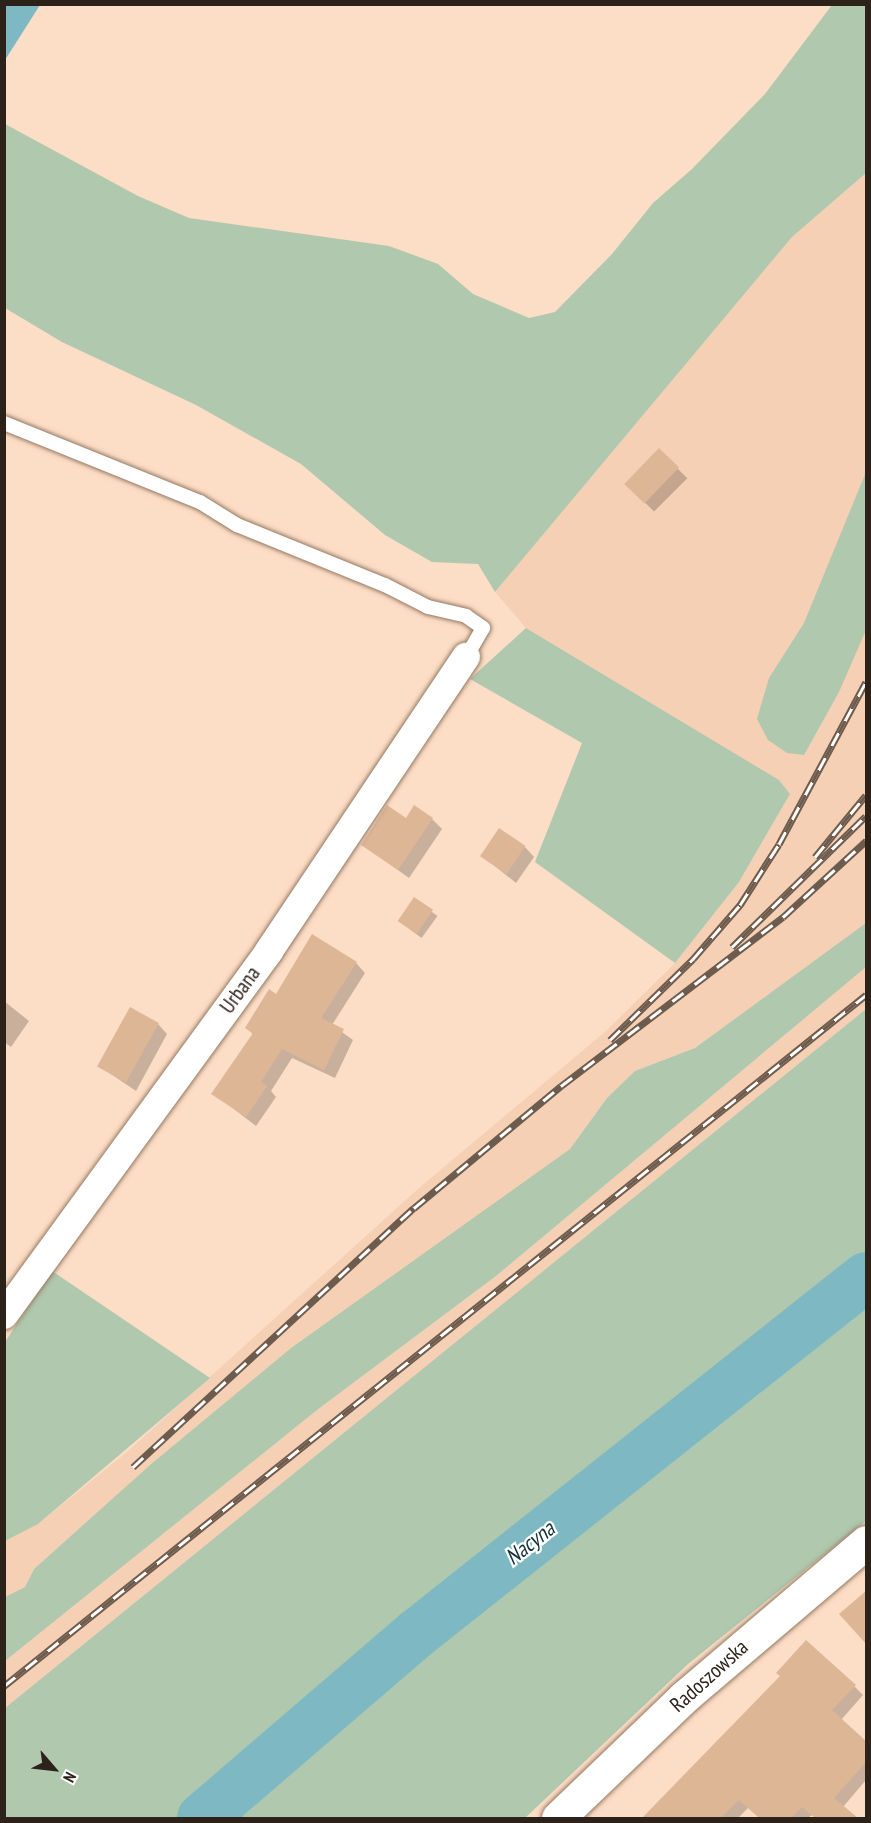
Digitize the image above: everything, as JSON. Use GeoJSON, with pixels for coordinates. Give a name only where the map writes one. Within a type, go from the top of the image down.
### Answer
{"type":"FeatureCollection","features":[{"type":"Feature","properties":{"kind":"street","name":"Urbana"},"geometry":{"type":"LineString","coordinates":[[4,1316],[268,951],[466,657]]}},
{"type":"Feature","properties":{"kind":"street","name":"Radoszowska"},"geometry":{"type":"LineString","coordinates":[[558,1818],[684,1697],[867,1542]]}},
{"type":"Feature","properties":{"kind":"lane"},"geometry":{"type":"LineString","coordinates":[[4,423],[153,481],[200,502],[237,525],[385,585],[428,607],[466,616],[483,627],[466,657]]}},
{"type":"Feature","properties":{"kind":"shaded area"},"geometry":{"type":"Polygon","coordinates":[[[866,173],[866,923],[695,1048],[635,1071],[607,1098],[570,1149],[291,1348],[150,1465],[34,1569],[25,1587],[5,1597],[5,1541],[38,1524],[128,1451],[419,1188],[606,1031],[675,963],[739,882],[790,794],[779,780],[526,628],[495,592],[792,237],[866,173]]]}},
{"type":"Feature","properties":{"kind":"shaded area"},"geometry":{"type":"Polygon","coordinates":[[[866,967],[866,1009],[5,1708],[5,1661],[317,1410],[496,1276],[866,967]]]}},
{"type":"Feature","properties":{"kind":"green space"},"geometry":{"type":"Polygon","coordinates":[[[832,5],[866,5],[866,173],[792,237],[495,592],[478,564],[432,562],[385,535],[301,464],[196,405],[62,342],[5,308],[5,124],[138,196],[189,218],[389,246],[438,264],[473,294],[529,318],[555,312],[612,254],[653,203],[692,169],[765,94],[832,5]]]}},
{"type":"Feature","properties":{"kind":"green space"},"geometry":{"type":"Polygon","coordinates":[[[866,472],[866,630],[839,692],[804,755],[787,753],[768,740],[757,719],[769,678],[804,623],[866,472]]]}},
{"type":"Feature","properties":{"kind":"green space"},"geometry":{"type":"Polygon","coordinates":[[[526,628],[779,780],[790,794],[739,882],[675,963],[535,862],[582,743],[470,679],[526,628]]]}},
{"type":"Feature","properties":{"kind":"green space"},"geometry":{"type":"Polygon","coordinates":[[[866,923],[866,967],[496,1276],[317,1410],[5,1661],[5,1597],[25,1587],[34,1569],[150,1465],[291,1348],[570,1149],[607,1098],[635,1071],[695,1048],[866,923]]]}},
{"type":"Feature","properties":{"kind":"green space"},"geometry":{"type":"Polygon","coordinates":[[[866,1009],[866,1267],[405,1630],[188,1818],[5,1818],[5,1708],[866,1009]]]}},
{"type":"Feature","properties":{"kind":"green space"},"geometry":{"type":"Polygon","coordinates":[[[52,1271],[210,1378],[38,1524],[5,1541],[5,1342],[52,1271]]]}},
{"type":"Feature","properties":{"kind":"green space"},"geometry":{"type":"Polygon","coordinates":[[[866,1293],[866,1521],[688,1664],[525,1818],[217,1818],[418,1642],[866,1293]]]}},
{"type":"Feature","properties":{"kind":"water"},"geometry":{"type":"Polygon","coordinates":[[[4,5],[40,5],[5,60],[4,5]]]}},
{"type":"Feature","properties":{"kind":"building"},"geometry":{"type":"Polygon","coordinates":[[[659,448],[679,467],[644,503],[624,484],[659,448]]]}},
{"type":"Feature","properties":{"kind":"building"},"geometry":{"type":"Polygon","coordinates":[[[387,805],[406,818],[414,805],[433,818],[398,870],[361,845],[387,805]]]}},
{"type":"Feature","properties":{"kind":"building"},"geometry":{"type":"Polygon","coordinates":[[[499,828],[526,846],[507,874],[480,856],[499,828]]]}},
{"type":"Feature","properties":{"kind":"building"},"geometry":{"type":"Polygon","coordinates":[[[414,897],[433,910],[417,934],[398,921],[414,897]]]}},
{"type":"Feature","properties":{"kind":"building"},"geometry":{"type":"Polygon","coordinates":[[[312,934],[357,962],[321,1018],[344,1029],[324,1070],[282,1049],[261,1082],[267,1086],[246,1117],[211,1094],[253,1033],[245,1028],[269,989],[276,994],[312,934]]]}},
{"type":"Feature","properties":{"kind":"building"},"geometry":{"type":"Polygon","coordinates":[[[130,1007],[159,1023],[126,1082],[97,1066],[130,1007]]]}},
{"type":"Feature","properties":{"kind":"building"},"geometry":{"type":"Polygon","coordinates":[[[867,1590],[867,1645],[839,1614],[867,1590]]]}},
{"type":"Feature","properties":{"kind":"building"},"geometry":{"type":"Polygon","coordinates":[[[806,1640],[856,1685],[832,1710],[867,1742],[867,1761],[834,1798],[858,1818],[815,1818],[802,1807],[791,1818],[759,1818],[739,1800],[720,1818],[642,1818],[780,1676],[776,1673],[806,1640]]]}},
{"type":"Feature","properties":{"kind":"waterway","name":"Nacyna"},"geometry":{"type":"LineString","coordinates":[[202,1818],[416,1634],[866,1277]]}},
{"type":"Feature","properties":{"kind":"railway"},"geometry":{"type":"LineString","coordinates":[[610,1040],[693,959],[740,905],[779,844],[866,682]]}},
{"type":"Feature","properties":{"kind":"railway"},"geometry":{"type":"LineString","coordinates":[[815,857],[866,795]]}},
{"type":"Feature","properties":{"kind":"railway"},"geometry":{"type":"LineString","coordinates":[[732,947],[866,816]]}},
{"type":"Feature","properties":{"kind":"railway"},"geometry":{"type":"LineString","coordinates":[[133,1467],[414,1208],[561,1086],[783,917],[866,841]]}},
{"type":"Feature","properties":{"kind":"railway"},"geometry":{"type":"LineString","coordinates":[[4,1686],[866,995]]}}]}
